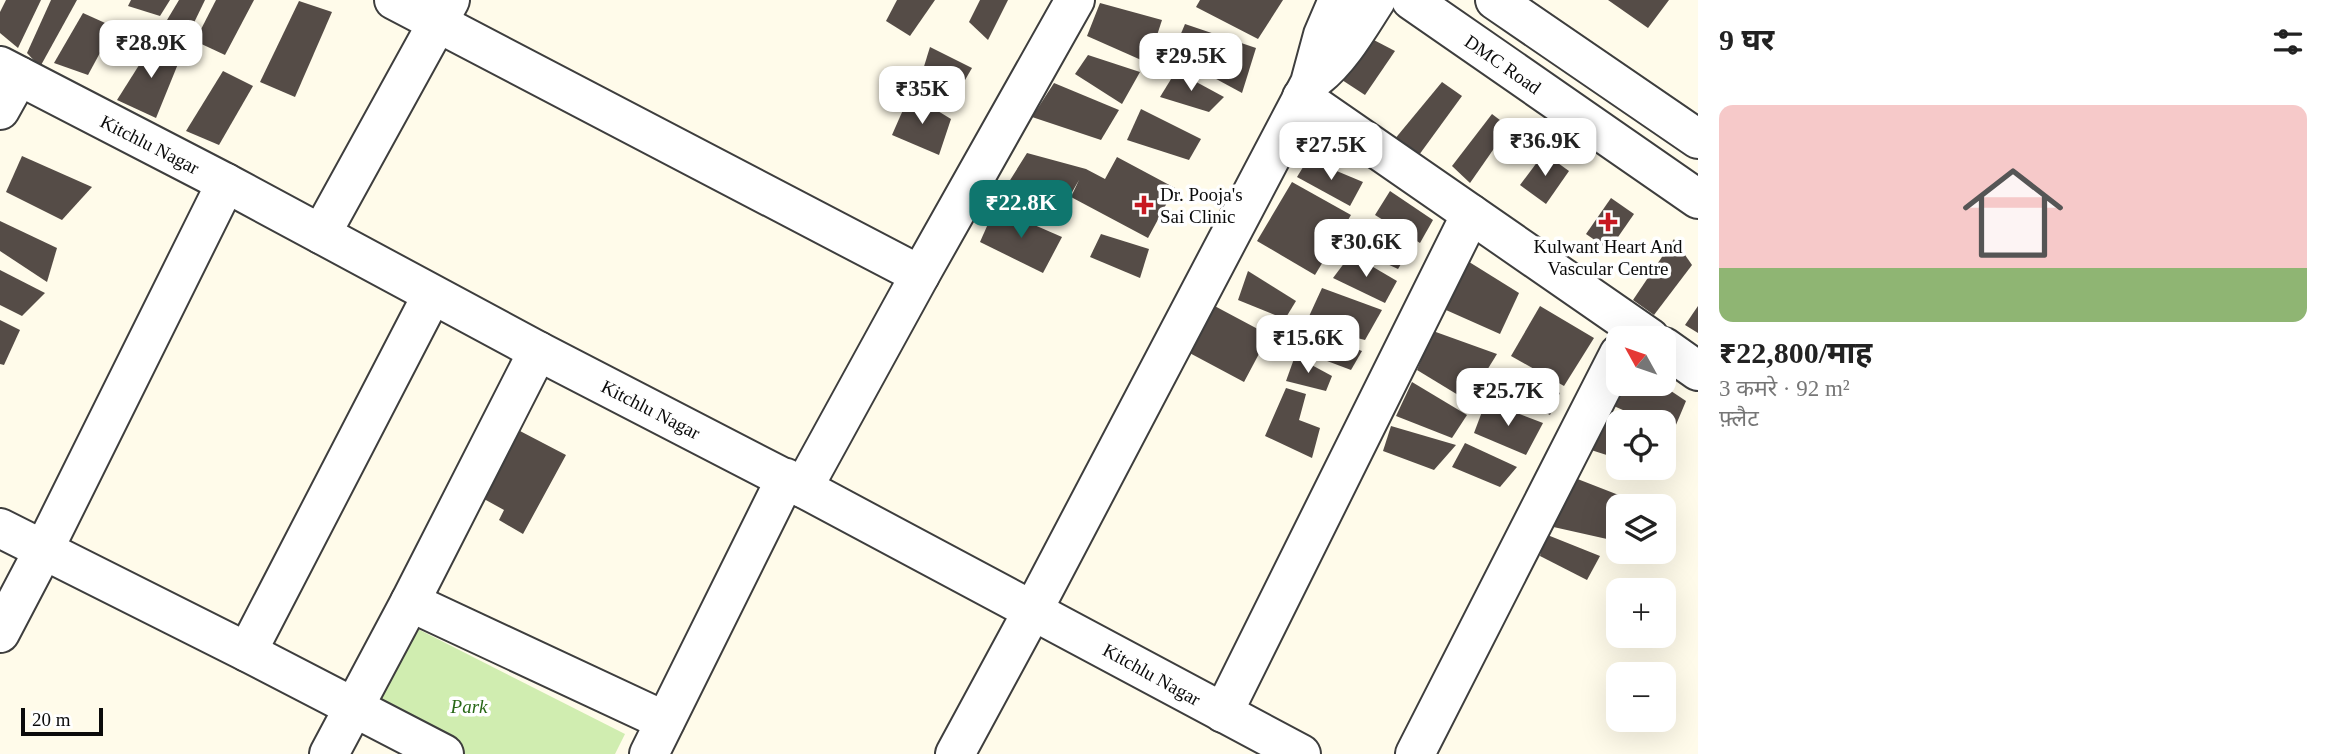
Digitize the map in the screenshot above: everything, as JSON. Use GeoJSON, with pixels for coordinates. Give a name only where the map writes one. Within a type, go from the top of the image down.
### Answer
{"type":"FeatureCollection","features":[{"type":"Feature","properties":{"kind":"street"},"geometry":{"type":"LineString","coordinates":[[394,0],[444,11],[920,275]]}},
{"type":"Feature","properties":{"kind":"street"},"geometry":{"type":"LineString","coordinates":[[410,602],[657,738],[794,483],[920,275],[1075,0]]}},
{"type":"Feature","properties":{"kind":"street"},"geometry":{"type":"LineString","coordinates":[[955,754],[1306,90],[1323,35],[1338,0]]}},
{"type":"Feature","properties":{"kind":"street"},"geometry":{"type":"LineString","coordinates":[[1306,90],[1350,40],[1376,0]]}},
{"type":"Feature","properties":{"kind":"street","name":"DMC Road"},"geometry":{"type":"LineString","coordinates":[[1411,0],[1698,199]]}},
{"type":"Feature","properties":{"kind":"street"},"geometry":{"type":"LineString","coordinates":[[1495,0],[1698,139]]}},
{"type":"Feature","properties":{"kind":"street"},"geometry":{"type":"LineString","coordinates":[[321,234],[444,11]]}},
{"type":"Feature","properties":{"kind":"street"},"geometry":{"type":"LineString","coordinates":[[0,110],[9,71]]}},
{"type":"Feature","properties":{"kind":"street","name":"Kitchlu Nagar"},"geometry":{"type":"LineString","coordinates":[[9,71],[794,483],[1301,754]]}},
{"type":"Feature","properties":{"kind":"street"},"geometry":{"type":"LineString","coordinates":[[1306,90],[1615,326]]}},
{"type":"Feature","properties":{"kind":"street"},"geometry":{"type":"LineString","coordinates":[[0,633],[226,183]]}},
{"type":"Feature","properties":{"kind":"street"},"geometry":{"type":"LineString","coordinates":[[1223,713],[1471,214]]}},
{"type":"Feature","properties":{"kind":"street"},"geometry":{"type":"LineString","coordinates":[[247,652],[432,295]]}},
{"type":"Feature","properties":{"kind":"street"},"geometry":{"type":"LineString","coordinates":[[329,754],[538,351]]}},
{"type":"Feature","properties":{"kind":"street"},"geometry":{"type":"LineString","coordinates":[[1676,355],[1698,371]]}},
{"type":"Feature","properties":{"kind":"street"},"geometry":{"type":"LineString","coordinates":[[1415,754],[1606,389]]}},
{"type":"Feature","properties":{"kind":"street"},"geometry":{"type":"LineString","coordinates":[[0,528],[444,754]]}},
{"type":"Feature","properties":{"kind":"green space","name":"Park"},"geometry":{"type":"Polygon","coordinates":[[[408,624],[625,734],[615,754],[461,754],[367,706],[408,624]]]}},
{"type":"Feature","properties":{"kind":"building"},"geometry":{"type":"Polygon","coordinates":[[[6,0],[41,0],[18,48],[0,33],[0,12],[6,0]]]}},
{"type":"Feature","properties":{"kind":"building"},"geometry":{"type":"Polygon","coordinates":[[[51,0],[77,0],[40,67],[27,53],[51,0]]]}},
{"type":"Feature","properties":{"kind":"building"},"geometry":{"type":"Polygon","coordinates":[[[131,0],[170,0],[160,16],[128,6],[131,0]]]}},
{"type":"Feature","properties":{"kind":"building"},"geometry":{"type":"Polygon","coordinates":[[[179,0],[205,0],[190,31],[164,25],[179,0]]]}},
{"type":"Feature","properties":{"kind":"building"},"geometry":{"type":"Polygon","coordinates":[[[216,0],[254,0],[225,55],[195,41],[216,0]]]}},
{"type":"Feature","properties":{"kind":"building"},"geometry":{"type":"Polygon","coordinates":[[[897,0],[935,0],[910,36],[886,21],[897,0]]]}},
{"type":"Feature","properties":{"kind":"building"},"geometry":{"type":"Polygon","coordinates":[[[980,0],[1008,0],[988,40],[969,22],[980,0]]]}},
{"type":"Feature","properties":{"kind":"building"},"geometry":{"type":"Polygon","coordinates":[[[1200,0],[1283,0],[1258,39],[1196,7],[1200,0]]]}},
{"type":"Feature","properties":{"kind":"building"},"geometry":{"type":"Polygon","coordinates":[[[1608,0],[1669,0],[1648,28],[1608,0]]]}},
{"type":"Feature","properties":{"kind":"building"},"geometry":{"type":"Polygon","coordinates":[[[299,1],[332,12],[295,97],[260,82],[299,1]]]}},
{"type":"Feature","properties":{"kind":"building"},"geometry":{"type":"Polygon","coordinates":[[[1100,3],[1162,20],[1148,63],[1087,36],[1100,3]]]}},
{"type":"Feature","properties":{"kind":"building"},"geometry":{"type":"Polygon","coordinates":[[[83,13],[114,27],[88,75],[54,63],[83,13]]]}},
{"type":"Feature","properties":{"kind":"building"},"geometry":{"type":"Polygon","coordinates":[[[1185,24],[1256,48],[1242,93],[1172,55],[1185,24]]]}},
{"type":"Feature","properties":{"kind":"building"},"geometry":{"type":"Polygon","coordinates":[[[1370,38],[1395,51],[1365,95],[1342,80],[1370,38]]]}},
{"type":"Feature","properties":{"kind":"building"},"geometry":{"type":"Polygon","coordinates":[[[153,43],[182,54],[156,118],[117,100],[153,43]]]}},
{"type":"Feature","properties":{"kind":"building"},"geometry":{"type":"Polygon","coordinates":[[[930,47],[972,68],[950,106],[917,89],[930,47]]]}},
{"type":"Feature","properties":{"kind":"building"},"geometry":{"type":"Polygon","coordinates":[[[1088,55],[1140,72],[1122,104],[1075,74],[1088,55]]]}},
{"type":"Feature","properties":{"kind":"building"},"geometry":{"type":"Polygon","coordinates":[[[223,71],[253,86],[219,145],[186,131],[223,71]]]}},
{"type":"Feature","properties":{"kind":"building"},"geometry":{"type":"Polygon","coordinates":[[[1176,71],[1224,97],[1209,112],[1160,97],[1176,71]]]}},
{"type":"Feature","properties":{"kind":"building"},"geometry":{"type":"Polygon","coordinates":[[[1442,82],[1462,96],[1419,155],[1394,140],[1442,82]]]}},
{"type":"Feature","properties":{"kind":"building"},"geometry":{"type":"Polygon","coordinates":[[[1054,83],[1119,110],[1101,140],[1032,117],[1054,83]]]}},
{"type":"Feature","properties":{"kind":"building"},"geometry":{"type":"Polygon","coordinates":[[[910,94],[951,119],[939,155],[892,135],[910,94]]]}},
{"type":"Feature","properties":{"kind":"building"},"geometry":{"type":"Polygon","coordinates":[[[1141,109],[1201,139],[1189,160],[1127,140],[1141,109]]]}},
{"type":"Feature","properties":{"kind":"building"},"geometry":{"type":"Polygon","coordinates":[[[1492,114],[1509,127],[1470,183],[1452,166],[1492,114]]]}},
{"type":"Feature","properties":{"kind":"building"},"geometry":{"type":"Polygon","coordinates":[[[1027,153],[1086,169],[1105,179],[1117,157],[1175,188],[1148,238],[1071,197],[1079,180],[1059,215],[1007,185],[1027,153]]]}},
{"type":"Feature","properties":{"kind":"building"},"geometry":{"type":"Polygon","coordinates":[[[1544,153],[1569,171],[1546,204],[1520,185],[1544,153]]]}},
{"type":"Feature","properties":{"kind":"building"},"geometry":{"type":"Polygon","coordinates":[[[22,156],[92,187],[62,220],[6,192],[22,156]]]}},
{"type":"Feature","properties":{"kind":"building"},"geometry":{"type":"Polygon","coordinates":[[[1308,159],[1363,182],[1350,206],[1297,177],[1308,159]]]}},
{"type":"Feature","properties":{"kind":"building"},"geometry":{"type":"Polygon","coordinates":[[[1292,182],[1351,215],[1315,275],[1257,241],[1292,182]]]}},
{"type":"Feature","properties":{"kind":"building"},"geometry":{"type":"Polygon","coordinates":[[[1390,191],[1433,220],[1420,243],[1375,215],[1390,191]]]}},
{"type":"Feature","properties":{"kind":"building"},"geometry":{"type":"Polygon","coordinates":[[[1611,198],[1634,214],[1609,250],[1586,234],[1611,198]]]}},
{"type":"Feature","properties":{"kind":"building"},"geometry":{"type":"Polygon","coordinates":[[[995,208],[1062,237],[1043,273],[980,242],[995,208]]]}},
{"type":"Feature","properties":{"kind":"building"},"geometry":{"type":"Polygon","coordinates":[[[0,221],[57,248],[47,282],[0,251],[0,221]]]}},
{"type":"Feature","properties":{"kind":"building"},"geometry":{"type":"Polygon","coordinates":[[[1369,224],[1410,249],[1398,269],[1355,249],[1369,224]]]}},
{"type":"Feature","properties":{"kind":"building"},"geometry":{"type":"Polygon","coordinates":[[[1101,234],[1149,249],[1140,278],[1090,257],[1101,234]]]}},
{"type":"Feature","properties":{"kind":"building"},"geometry":{"type":"Polygon","coordinates":[[[1674,239],[1692,265],[1654,315],[1633,300],[1674,239]]]}},
{"type":"Feature","properties":{"kind":"building"},"geometry":{"type":"Polygon","coordinates":[[[1351,254],[1397,281],[1385,303],[1333,278],[1351,254]]]}},
{"type":"Feature","properties":{"kind":"building"},"geometry":{"type":"Polygon","coordinates":[[[1466,260],[1519,293],[1500,334],[1446,310],[1466,260]]]}},
{"type":"Feature","properties":{"kind":"building"},"geometry":{"type":"Polygon","coordinates":[[[0,270],[45,293],[22,316],[0,305],[0,270]]]}},
{"type":"Feature","properties":{"kind":"building"},"geometry":{"type":"Polygon","coordinates":[[[1248,271],[1296,301],[1285,319],[1238,300],[1248,271]]]}},
{"type":"Feature","properties":{"kind":"building"},"geometry":{"type":"Polygon","coordinates":[[[1322,288],[1382,310],[1365,340],[1305,325],[1322,288]]]}},
{"type":"Feature","properties":{"kind":"building"},"geometry":{"type":"Polygon","coordinates":[[[1209,303],[1269,335],[1244,382],[1184,350],[1209,303]]]}},
{"type":"Feature","properties":{"kind":"building"},"geometry":{"type":"Polygon","coordinates":[[[1540,306],[1594,338],[1564,386],[1511,356],[1540,306]]]}},
{"type":"Feature","properties":{"kind":"building"},"geometry":{"type":"Polygon","coordinates":[[[1698,306],[1698,333],[1685,325],[1698,306]]]}},
{"type":"Feature","properties":{"kind":"building"},"geometry":{"type":"Polygon","coordinates":[[[0,320],[20,330],[4,365],[0,364],[0,320]]]}},
{"type":"Feature","properties":{"kind":"building"},"geometry":{"type":"Polygon","coordinates":[[[1308,331],[1362,351],[1351,370],[1298,350],[1308,331]]]}},
{"type":"Feature","properties":{"kind":"building"},"geometry":{"type":"Polygon","coordinates":[[[1433,331],[1497,354],[1468,401],[1417,370],[1433,331]]]}},
{"type":"Feature","properties":{"kind":"building"},"geometry":{"type":"Polygon","coordinates":[[[1295,356],[1332,376],[1326,391],[1286,381],[1295,356]]]}},
{"type":"Feature","properties":{"kind":"building"},"geometry":{"type":"Polygon","coordinates":[[[1516,368],[1560,393],[1550,415],[1503,393],[1516,368]]]}},
{"type":"Feature","properties":{"kind":"building"},"geometry":{"type":"Polygon","coordinates":[[[1412,382],[1467,415],[1452,438],[1396,416],[1412,382]]]}},
{"type":"Feature","properties":{"kind":"building"},"geometry":{"type":"Polygon","coordinates":[[[1286,388],[1306,394],[1299,420],[1320,428],[1312,458],[1265,436],[1286,388]]]}},
{"type":"Feature","properties":{"kind":"building"},"geometry":{"type":"Polygon","coordinates":[[[1676,394],[1686,401],[1676,425],[1676,410],[1623,410],[1607,403],[1611,396],[1676,394]]]}},
{"type":"Feature","properties":{"kind":"building"},"geometry":{"type":"Polygon","coordinates":[[[1486,401],[1543,423],[1526,455],[1474,433],[1486,401]]]}},
{"type":"Feature","properties":{"kind":"building"},"geometry":{"type":"Polygon","coordinates":[[[1602,420],[1606,421],[1606,455],[1588,449],[1602,420]]]}},
{"type":"Feature","properties":{"kind":"building"},"geometry":{"type":"Polygon","coordinates":[[[1391,426],[1456,445],[1434,470],[1383,451],[1391,426]]]}},
{"type":"Feature","properties":{"kind":"building"},"geometry":{"type":"Polygon","coordinates":[[[520,431],[566,455],[523,534],[499,520],[504,510],[475,494],[501,445],[510,450],[520,431]]]}},
{"type":"Feature","properties":{"kind":"building"},"geometry":{"type":"Polygon","coordinates":[[[1465,443],[1517,467],[1500,487],[1452,467],[1465,443]]]}},
{"type":"Feature","properties":{"kind":"building"},"geometry":{"type":"Polygon","coordinates":[[[1575,478],[1616,494],[1606,494],[1606,539],[1549,526],[1575,478]]]}},
{"type":"Feature","properties":{"kind":"building"},"geometry":{"type":"Polygon","coordinates":[[[1545,534],[1600,556],[1587,580],[1540,556],[1545,534]]]}},
{"type":"Feature","properties":{"kind":"place","name":"Dr. Pooja's Sai Clinic"},"geometry":{"type":"Point","coordinates":[1144,205]}},
{"type":"Feature","properties":{"kind":"place","name":"Kulwant Heart And Vascular Centre"},"geometry":{"type":"Point","coordinates":[1608,222]}}]}
